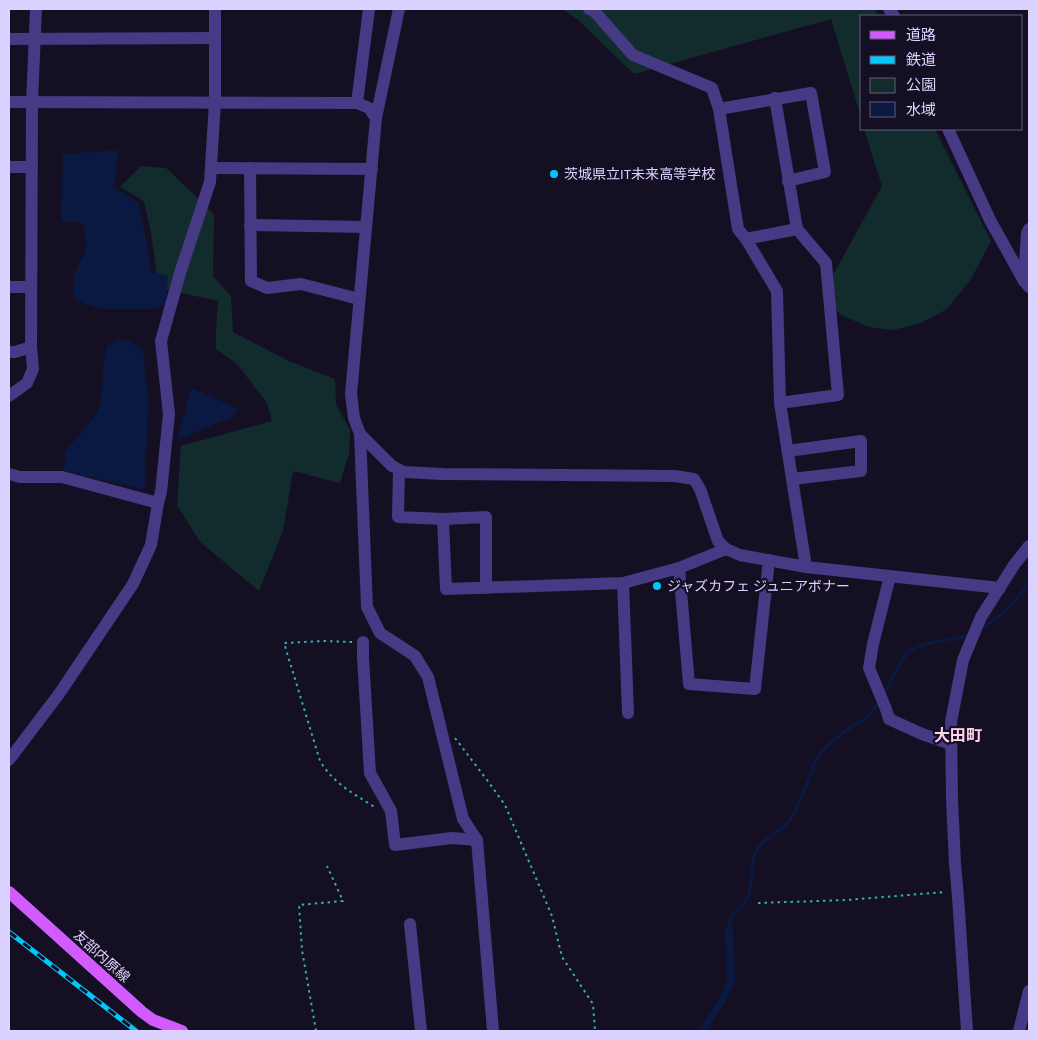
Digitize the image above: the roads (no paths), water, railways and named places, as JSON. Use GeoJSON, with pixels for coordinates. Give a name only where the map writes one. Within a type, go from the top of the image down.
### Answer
{"type":"FeatureCollection","features":[{"type":"Feature","properties":{"kind":"main road","name":"友部内原線"},"geometry":{"type":"LineString","coordinates":[[9,892],[142,1012],[153,1020],[182,1031]]}},
{"type":"Feature","properties":{"kind":"street"},"geometry":{"type":"LineString","coordinates":[[9,396],[27,383],[33,369],[31,347],[32,102],[36,9]]}},
{"type":"Feature","properties":{"kind":"street"},"geometry":{"type":"LineString","coordinates":[[9,760],[59,694],[133,584],[151,545],[161,492],[169,414],[161,341],[180,273],[210,182],[214,102],[215,9]]}},
{"type":"Feature","properties":{"kind":"street"},"geometry":{"type":"LineString","coordinates":[[357,103],[369,9]]}},
{"type":"Feature","properties":{"kind":"street"},"geometry":{"type":"LineString","coordinates":[[399,9],[376,118],[350,394],[354,418],[360,434],[367,607],[380,633],[416,656],[428,677],[464,818],[477,840],[493,1031]]}},
{"type":"Feature","properties":{"kind":"street"},"geometry":{"type":"LineString","coordinates":[[589,9],[594,11],[633,55],[712,88],[719,109],[738,229],[777,290],[780,403],[806,567]]}},
{"type":"Feature","properties":{"kind":"street"},"geometry":{"type":"LineString","coordinates":[[9,39],[215,38]]}},
{"type":"Feature","properties":{"kind":"street"},"geometry":{"type":"LineString","coordinates":[[719,109],[811,92],[825,172],[788,181]]}},
{"type":"Feature","properties":{"kind":"street"},"geometry":{"type":"LineString","coordinates":[[775,98],[797,229],[826,263],[838,395],[780,403]]}},
{"type":"Feature","properties":{"kind":"street"},"geometry":{"type":"LineString","coordinates":[[9,102],[357,103],[368,108],[376,118]]}},
{"type":"Feature","properties":{"kind":"street"},"geometry":{"type":"LineString","coordinates":[[948,130],[990,220],[1027,284]]}},
{"type":"Feature","properties":{"kind":"street"},"geometry":{"type":"LineString","coordinates":[[9,167],[32,167]]}},
{"type":"Feature","properties":{"kind":"street"},"geometry":{"type":"LineString","coordinates":[[211,168],[372,169]]}},
{"type":"Feature","properties":{"kind":"street"},"geometry":{"type":"LineString","coordinates":[[250,168],[251,281],[267,288],[301,284],[360,299]]}},
{"type":"Feature","properties":{"kind":"street"},"geometry":{"type":"LineString","coordinates":[[250,226],[366,227]]}},
{"type":"Feature","properties":{"kind":"street"},"geometry":{"type":"LineString","coordinates":[[746,239],[797,229]]}},
{"type":"Feature","properties":{"kind":"street"},"geometry":{"type":"LineString","coordinates":[[1027,284],[1029,229]]}},
{"type":"Feature","properties":{"kind":"street"},"geometry":{"type":"LineString","coordinates":[[9,287],[31,287]]}},
{"type":"Feature","properties":{"kind":"street"},"geometry":{"type":"LineString","coordinates":[[9,352],[16,352],[31,347]]}},
{"type":"Feature","properties":{"kind":"street"},"geometry":{"type":"LineString","coordinates":[[360,434],[392,466],[404,472],[674,476],[694,479],[700,489],[718,541],[726,550],[740,555],[806,567],[1000,588]]}},
{"type":"Feature","properties":{"kind":"street"},"geometry":{"type":"LineString","coordinates":[[788,451],[861,441],[861,471],[792,479]]}},
{"type":"Feature","properties":{"kind":"street"},"geometry":{"type":"LineString","coordinates":[[399,470],[398,517],[486,518],[486,588]]}},
{"type":"Feature","properties":{"kind":"street"},"geometry":{"type":"LineString","coordinates":[[9,474],[20,477],[62,477],[158,503]]}},
{"type":"Feature","properties":{"kind":"street"},"geometry":{"type":"LineString","coordinates":[[443,519],[446,589],[623,583],[680,568],[726,550]]}},
{"type":"Feature","properties":{"kind":"street"},"geometry":{"type":"LineString","coordinates":[[967,1031],[954,855],[950,722],[963,660],[981,617],[1014,565],[1029,546]]}},
{"type":"Feature","properties":{"kind":"street"},"geometry":{"type":"LineString","coordinates":[[680,568],[689,684],[755,689],[769,560]]}},
{"type":"Feature","properties":{"kind":"street"},"geometry":{"type":"LineString","coordinates":[[890,576],[872,644],[869,668],[889,719],[922,734],[951,744]]}},
{"type":"Feature","properties":{"kind":"street"},"geometry":{"type":"LineString","coordinates":[[623,583],[628,713]]}},
{"type":"Feature","properties":{"kind":"street"},"geometry":{"type":"LineString","coordinates":[[363,642],[370,774],[392,812],[395,845],[452,838],[477,840]]}},
{"type":"Feature","properties":{"kind":"street"},"geometry":{"type":"LineString","coordinates":[[410,924],[422,1031]]}},
{"type":"Feature","properties":{"kind":"street"},"geometry":{"type":"LineString","coordinates":[[1018,1031],[1029,991]]}},
{"type":"Feature","properties":{"kind":"water"},"geometry":{"type":"Polygon","coordinates":[[[118,150],[114,188],[139,203],[152,272],[168,276],[166,304],[151,309],[99,309],[73,298],[73,277],[86,250],[85,227],[78,222],[61,222],[63,154],[118,150]]]}},
{"type":"Feature","properties":{"kind":"water"},"geometry":{"type":"Polygon","coordinates":[[[118,340],[131,341],[143,351],[148,399],[145,490],[64,471],[65,452],[94,417],[101,404],[104,360],[107,346],[118,340]]]}},
{"type":"Feature","properties":{"kind":"water"},"geometry":{"type":"Polygon","coordinates":[[[191,388],[237,408],[233,417],[177,440],[191,388]]]}},
{"type":"Feature","properties":{"kind":"water"},"geometry":{"type":"Polygon","coordinates":[[[733,927],[735,982],[727,999],[706,1031],[698,1031],[721,996],[727,981],[725,928],[733,927]]]}},
{"type":"Feature","properties":{"kind":"waterway"},"geometry":{"type":"LineString","coordinates":[[981,629],[1007,608],[1029,583]]}},
{"type":"Feature","properties":{"kind":"waterway"},"geometry":{"type":"LineString","coordinates":[[884,694],[900,664],[911,650],[931,643],[969,636]]}},
{"type":"Feature","properties":{"kind":"waterway"},"geometry":{"type":"LineString","coordinates":[[729,932],[729,924],[733,914],[748,896],[756,851],[790,820],[820,754],[836,738],[863,721],[879,703]]}},
{"type":"Feature","properties":{"kind":"railway"},"geometry":{"type":"LineString","coordinates":[[9,932],[136,1031]]}},
{"type":"Feature","properties":{"kind":"place","name":"茨城県立IT未来高等学校"},"geometry":{"type":"Point","coordinates":[554,174]}},
{"type":"Feature","properties":{"kind":"place","name":"ジャズカフェ ジュニアボナー"},"geometry":{"type":"Point","coordinates":[657,586]}},
{"type":"Feature","properties":{"kind":"district","name":"大田町"},"geometry":{"type":"Point","coordinates":[958,735]}}]}
